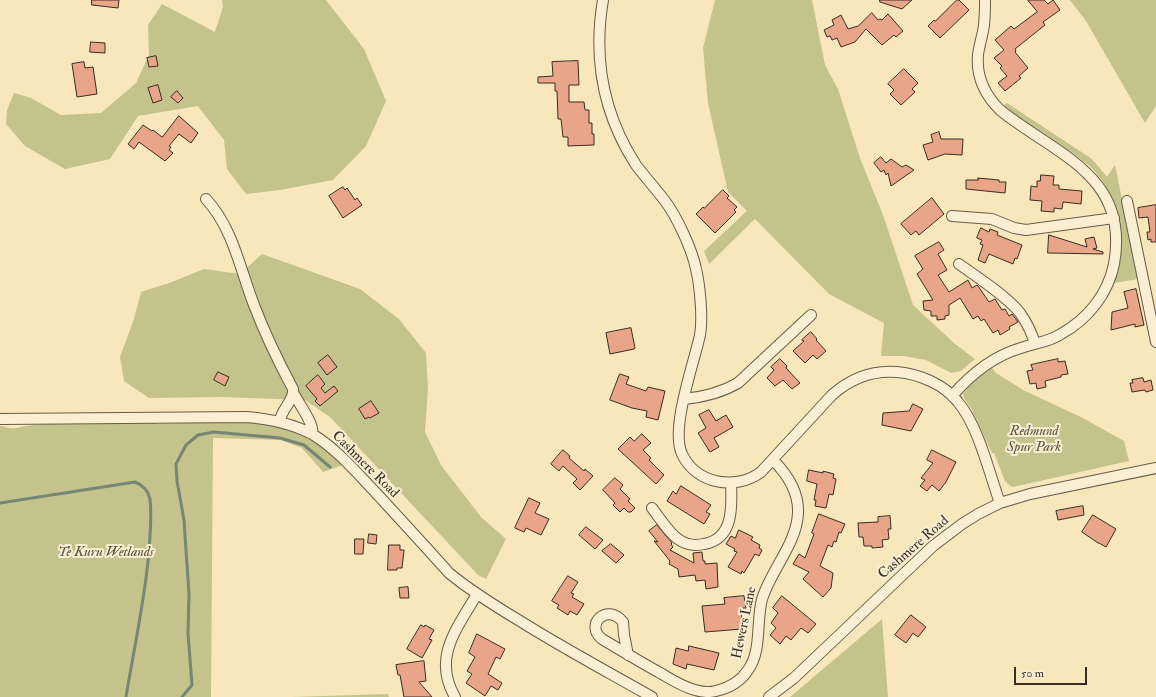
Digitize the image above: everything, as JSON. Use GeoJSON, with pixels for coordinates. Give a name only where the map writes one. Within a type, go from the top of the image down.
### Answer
{"type":"FeatureCollection","features":[{"type":"Feature","properties":{"kind":"street"},"geometry":{"type":"LineString","coordinates":[[603,0],[600,15],[600,72],[608,105],[619,134],[637,165],[666,202],[687,241],[696,269],[701,311],[700,334],[678,428],[681,453],[693,469],[702,475],[719,482],[731,483],[746,481],[761,472],[832,395],[841,388],[860,377],[881,372],[904,372],[916,375],[936,384],[952,396],[962,407],[974,429],[1000,503]]}},
{"type":"Feature","properties":{"kind":"street"},"geometry":{"type":"LineString","coordinates":[[952,396],[964,382],[984,366],[1007,353],[1055,338],[1071,328],[1088,313],[1103,294],[1112,272],[1116,248],[1114,218],[1104,195],[1095,182],[1085,171],[1060,150],[1010,118],[992,102],[985,92],[980,75],[978,55],[984,25],[985,0]]}},
{"type":"Feature","properties":{"kind":"street"},"geometry":{"type":"LineString","coordinates":[[206,199],[216,210],[228,233],[265,333],[311,424],[313,431],[312,434]]}},
{"type":"Feature","properties":{"kind":"street"},"geometry":{"type":"LineString","coordinates":[[1127,201],[1156,342]]}},
{"type":"Feature","properties":{"kind":"street"},"geometry":{"type":"LineString","coordinates":[[952,216],[992,219],[1014,228],[1026,230],[1114,218]]}},
{"type":"Feature","properties":{"kind":"street"},"geometry":{"type":"LineString","coordinates":[[959,264],[1010,302],[1026,321],[1035,344]]}},
{"type":"Feature","properties":{"kind":"street"},"geometry":{"type":"LineString","coordinates":[[684,399],[704,397],[715,394],[738,383],[811,315]]}},
{"type":"Feature","properties":{"kind":"street"},"geometry":{"type":"LineString","coordinates":[[280,421],[282,412],[290,401],[294,392]]}},
{"type":"Feature","properties":{"kind":"street","name":"Cashmere Road"},"geometry":{"type":"LineString","coordinates":[[0,420],[247,417],[280,421],[296,427],[312,434],[335,451],[449,573],[477,594],[555,643],[652,697]]}},
{"type":"Feature","properties":{"kind":"street","name":"Hewers Lane"},"geometry":{"type":"LineString","coordinates":[[628,655],[681,685],[705,692],[715,691],[730,686],[742,678],[748,670],[753,662],[756,652],[759,617],[765,589],[792,538],[797,524],[797,501],[791,481],[785,472],[773,460]]}},
{"type":"Feature","properties":{"kind":"street","name":"Cashmere Road"},"geometry":{"type":"LineString","coordinates":[[769,697],[794,678],[933,546],[978,514],[1000,503],[1030,494],[1156,468]]}},
{"type":"Feature","properties":{"kind":"street"},"geometry":{"type":"LineString","coordinates":[[652,508],[677,538],[685,543],[693,545],[709,543],[718,538],[729,523],[732,504],[731,483]]}},
{"type":"Feature","properties":{"kind":"street"},"geometry":{"type":"LineString","coordinates":[[455,697],[446,676],[446,657],[448,647],[477,594]]}},
{"type":"Feature","properties":{"kind":"green space"},"geometry":{"type":"Polygon","coordinates":[[[222,0],[326,0],[364,49],[386,101],[366,146],[333,180],[280,190],[246,194],[227,169],[224,140],[198,106],[138,116],[110,159],[65,169],[25,146],[6,124],[7,110],[14,93],[31,98],[61,115],[101,113],[136,83],[149,55],[148,25],[162,4],[215,32],[223,7],[222,0]]]}},
{"type":"Feature","properties":{"kind":"green space"},"geometry":{"type":"Polygon","coordinates":[[[715,0],[812,0],[825,65],[838,89],[860,158],[883,215],[913,305],[955,344],[975,359],[961,371],[951,373],[926,360],[903,356],[881,356],[884,323],[829,294],[755,219],[709,264],[704,251],[747,211],[728,192],[708,103],[703,48],[715,0]]]}},
{"type":"Feature","properties":{"kind":"green space"},"geometry":{"type":"Polygon","coordinates":[[[1070,0],[1156,0],[1156,106],[1145,123],[1086,21],[1070,0]]]}},
{"type":"Feature","properties":{"kind":"green space"},"geometry":{"type":"Polygon","coordinates":[[[1007,103],[1092,159],[1107,177],[1115,165],[1138,279],[1114,283],[1119,268],[1122,242],[1117,212],[1103,182],[1092,168],[1074,154],[1003,107],[1007,103]]]}},
{"type":"Feature","properties":{"kind":"green space"},"geometry":{"type":"Polygon","coordinates":[[[262,254],[360,289],[399,319],[426,353],[428,388],[425,432],[441,465],[481,517],[506,539],[486,579],[478,575],[330,417],[305,400],[222,397],[149,398],[124,381],[120,357],[134,319],[141,292],[172,282],[204,269],[240,274],[262,254]]]}},
{"type":"Feature","properties":{"kind":"green space","name":"Redmund Spur Park"},"geometry":{"type":"Polygon","coordinates":[[[992,368],[996,373],[1025,391],[1083,418],[1124,441],[1129,461],[1013,487],[1009,485],[1005,481],[994,453],[992,453],[963,394],[973,383],[992,368]]]}},
{"type":"Feature","properties":{"kind":"green space","name":"Te Kuru Wetlands"},"geometry":{"type":"Polygon","coordinates":[[[69,422],[158,424],[209,422],[260,423],[277,426],[307,437],[343,465],[323,472],[302,448],[281,440],[213,438],[211,697],[0,697],[0,426],[14,428],[69,422]]]}},
{"type":"Feature","properties":{"kind":"green space"},"geometry":{"type":"Polygon","coordinates":[[[882,619],[888,697],[790,697],[882,619]]]}},
{"type":"Feature","properties":{"kind":"green space"},"geometry":{"type":"Polygon","coordinates":[[[388,694],[389,697],[292,697],[388,694]]]}},
{"type":"Feature","properties":{"kind":"building"},"geometry":{"type":"Polygon","coordinates":[[[92,0],[119,0],[118,8],[92,5],[92,0]]]}},
{"type":"Feature","properties":{"kind":"building"},"geometry":{"type":"Polygon","coordinates":[[[880,0],[912,0],[902,9],[880,2],[880,0]]]}},
{"type":"Feature","properties":{"kind":"building"},"geometry":{"type":"Polygon","coordinates":[[[957,0],[959,0],[969,10],[940,38],[928,26],[957,0]]]}},
{"type":"Feature","properties":{"kind":"building"},"geometry":{"type":"Polygon","coordinates":[[[1028,0],[1044,0],[1048,4],[1053,0],[1060,10],[1043,22],[1045,25],[1015,49],[1015,52],[1028,68],[1019,76],[1021,78],[1005,91],[998,83],[1007,76],[1000,68],[1002,66],[994,58],[1004,50],[995,40],[1011,26],[1014,29],[1037,12],[1028,0]]]}},
{"type":"Feature","properties":{"kind":"building"},"geometry":{"type":"Polygon","coordinates":[[[872,13],[878,20],[882,20],[888,14],[903,31],[896,37],[894,35],[882,45],[866,29],[855,42],[841,47],[837,38],[832,40],[830,36],[827,37],[824,30],[834,25],[832,20],[841,15],[848,29],[858,26],[872,13]]]}},
{"type":"Feature","properties":{"kind":"building"},"geometry":{"type":"Polygon","coordinates":[[[91,42],[105,43],[105,53],[90,52],[91,42]]]}},
{"type":"Feature","properties":{"kind":"building"},"geometry":{"type":"Polygon","coordinates":[[[156,56],[158,66],[149,67],[147,58],[156,56]]]}},
{"type":"Feature","properties":{"kind":"building"},"geometry":{"type":"Polygon","coordinates":[[[578,61],[579,85],[569,85],[569,102],[584,102],[585,110],[589,110],[589,123],[592,123],[594,145],[568,146],[568,137],[563,137],[561,119],[558,119],[557,91],[555,91],[555,83],[538,83],[538,77],[553,76],[552,62],[578,61]]]}},
{"type":"Feature","properties":{"kind":"building"},"geometry":{"type":"Polygon","coordinates":[[[84,62],[85,68],[93,67],[97,94],[77,97],[72,64],[84,62]]]}},
{"type":"Feature","properties":{"kind":"building"},"geometry":{"type":"Polygon","coordinates":[[[904,69],[918,83],[912,89],[915,92],[901,105],[890,94],[894,90],[888,84],[904,69]]]}},
{"type":"Feature","properties":{"kind":"building"},"geometry":{"type":"Polygon","coordinates":[[[158,85],[162,100],[153,103],[148,88],[158,85]]]}},
{"type":"Feature","properties":{"kind":"building"},"geometry":{"type":"Polygon","coordinates":[[[177,91],[183,98],[178,103],[171,97],[177,91]]]}},
{"type":"Feature","properties":{"kind":"building"},"geometry":{"type":"Polygon","coordinates":[[[179,116],[198,133],[191,143],[179,134],[169,146],[171,147],[169,150],[173,153],[165,161],[139,142],[134,149],[128,144],[143,125],[162,137],[179,116]]]}},
{"type":"Feature","properties":{"kind":"building"},"geometry":{"type":"Polygon","coordinates":[[[939,132],[941,139],[963,139],[962,155],[945,154],[928,160],[923,145],[933,142],[931,135],[939,132]]]}},
{"type":"Feature","properties":{"kind":"building"},"geometry":{"type":"Polygon","coordinates":[[[881,157],[886,163],[891,159],[902,167],[906,165],[914,170],[891,186],[888,173],[886,175],[884,170],[881,172],[874,163],[881,157]]]}},
{"type":"Feature","properties":{"kind":"building"},"geometry":{"type":"Polygon","coordinates":[[[1041,175],[1054,176],[1053,185],[1059,185],[1059,189],[1082,191],[1081,204],[1063,202],[1062,209],[1054,208],[1054,212],[1041,211],[1042,201],[1030,200],[1031,186],[1037,187],[1037,181],[1040,181],[1041,175]]]}},
{"type":"Feature","properties":{"kind":"building"},"geometry":{"type":"Polygon","coordinates":[[[978,178],[1006,182],[1005,193],[966,189],[966,180],[978,180],[978,178]]]}},
{"type":"Feature","properties":{"kind":"building"},"geometry":{"type":"Polygon","coordinates":[[[343,187],[345,190],[347,188],[355,200],[357,198],[362,205],[343,218],[329,196],[343,187]]]}},
{"type":"Feature","properties":{"kind":"building"},"geometry":{"type":"Polygon","coordinates":[[[723,190],[729,196],[727,198],[737,207],[734,210],[736,212],[715,233],[696,214],[723,190]]]}},
{"type":"Feature","properties":{"kind":"building"},"geometry":{"type":"Polygon","coordinates":[[[932,198],[944,214],[919,235],[916,231],[911,235],[901,224],[932,198]]]}},
{"type":"Feature","properties":{"kind":"building"},"geometry":{"type":"Polygon","coordinates":[[[1156,205],[1156,242],[1151,242],[1151,239],[1148,240],[1147,232],[1150,232],[1148,217],[1139,218],[1138,208],[1156,205]]]}},
{"type":"Feature","properties":{"kind":"building"},"geometry":{"type":"Polygon","coordinates":[[[981,228],[989,232],[990,229],[998,232],[997,235],[1022,245],[1017,259],[1015,258],[1013,264],[989,254],[985,263],[978,260],[983,245],[980,244],[982,240],[977,238],[981,228]]]}},
{"type":"Feature","properties":{"kind":"building"},"geometry":{"type":"Polygon","coordinates":[[[1049,235],[1087,247],[1085,239],[1094,237],[1097,248],[1093,249],[1103,252],[1103,254],[1048,253],[1049,235]]]}},
{"type":"Feature","properties":{"kind":"building"},"geometry":{"type":"Polygon","coordinates":[[[939,242],[944,250],[938,254],[947,270],[938,275],[949,292],[968,280],[972,288],[977,285],[989,302],[995,299],[1002,310],[1005,309],[1009,316],[1012,314],[1018,322],[1009,327],[1010,329],[1000,335],[998,330],[993,333],[984,319],[981,321],[978,316],[973,319],[960,298],[949,305],[949,315],[945,316],[945,319],[937,320],[937,316],[931,316],[931,311],[924,310],[923,301],[933,300],[917,274],[923,269],[915,256],[939,242]]]}},
{"type":"Feature","properties":{"kind":"building"},"geometry":{"type":"Polygon","coordinates":[[[1136,289],[1144,325],[1135,327],[1135,324],[1111,330],[1112,312],[1128,308],[1124,292],[1136,289]]]}},
{"type":"Feature","properties":{"kind":"building"},"geometry":{"type":"Polygon","coordinates":[[[631,328],[635,348],[610,354],[606,333],[631,328]]]}},
{"type":"Feature","properties":{"kind":"building"},"geometry":{"type":"Polygon","coordinates":[[[811,332],[826,351],[817,359],[813,355],[805,363],[793,351],[811,332]]]}},
{"type":"Feature","properties":{"kind":"building"},"geometry":{"type":"Polygon","coordinates":[[[328,355],[337,367],[327,375],[318,363],[328,355]]]}},
{"type":"Feature","properties":{"kind":"building"},"geometry":{"type":"Polygon","coordinates":[[[780,359],[800,383],[792,389],[783,380],[775,386],[767,378],[774,370],[771,367],[780,359]]]}},
{"type":"Feature","properties":{"kind":"building"},"geometry":{"type":"Polygon","coordinates":[[[1058,359],[1058,362],[1065,361],[1068,374],[1045,381],[1046,387],[1037,389],[1036,383],[1030,384],[1027,371],[1033,370],[1031,365],[1058,359]]]}},
{"type":"Feature","properties":{"kind":"building"},"geometry":{"type":"Polygon","coordinates":[[[218,372],[229,377],[225,386],[214,380],[218,372]]]}},
{"type":"Feature","properties":{"kind":"building"},"geometry":{"type":"Polygon","coordinates":[[[620,374],[629,377],[626,384],[646,391],[648,387],[665,391],[658,420],[646,417],[647,411],[632,408],[610,400],[620,374]]]}},
{"type":"Feature","properties":{"kind":"building"},"geometry":{"type":"Polygon","coordinates":[[[318,375],[325,384],[321,388],[325,393],[334,386],[338,391],[320,406],[315,401],[317,399],[306,386],[318,375]]]}},
{"type":"Feature","properties":{"kind":"building"},"geometry":{"type":"Polygon","coordinates":[[[1143,378],[1144,382],[1151,380],[1153,390],[1146,392],[1145,390],[1132,392],[1130,383],[1133,383],[1132,380],[1143,378]]]}},
{"type":"Feature","properties":{"kind":"building"},"geometry":{"type":"Polygon","coordinates":[[[371,401],[379,413],[365,419],[359,409],[371,401]]]}},
{"type":"Feature","properties":{"kind":"building"},"geometry":{"type":"Polygon","coordinates":[[[913,404],[923,409],[911,431],[882,425],[883,413],[909,411],[913,404]]]}},
{"type":"Feature","properties":{"kind":"building"},"geometry":{"type":"Polygon","coordinates":[[[709,410],[716,421],[726,415],[733,427],[714,438],[719,447],[710,452],[698,433],[706,428],[699,415],[709,410]]]}},
{"type":"Feature","properties":{"kind":"building"},"geometry":{"type":"Polygon","coordinates":[[[642,434],[651,443],[643,450],[651,458],[649,460],[664,475],[656,484],[618,449],[630,437],[634,441],[642,434]]]}},
{"type":"Feature","properties":{"kind":"building"},"geometry":{"type":"Polygon","coordinates":[[[563,450],[570,456],[569,458],[584,471],[585,469],[593,476],[580,490],[573,483],[577,479],[563,466],[559,471],[551,464],[563,450]]]}},
{"type":"Feature","properties":{"kind":"building"},"geometry":{"type":"Polygon","coordinates":[[[932,450],[956,462],[946,482],[939,491],[932,485],[927,491],[920,486],[925,480],[921,478],[933,463],[927,460],[932,450]]]}},
{"type":"Feature","properties":{"kind":"building"},"geometry":{"type":"Polygon","coordinates":[[[809,470],[823,473],[823,471],[834,474],[833,478],[836,479],[833,495],[829,494],[826,508],[815,506],[816,500],[814,500],[817,484],[807,481],[809,470]]]}},
{"type":"Feature","properties":{"kind":"building"},"geometry":{"type":"Polygon","coordinates":[[[615,478],[623,485],[620,489],[630,499],[628,501],[635,508],[631,512],[628,512],[624,508],[620,512],[613,505],[615,503],[603,490],[615,478]]]}},
{"type":"Feature","properties":{"kind":"building"},"geometry":{"type":"Polygon","coordinates":[[[681,486],[711,505],[706,512],[710,514],[704,524],[667,501],[673,491],[676,494],[681,486]]]}},
{"type":"Feature","properties":{"kind":"building"},"geometry":{"type":"Polygon","coordinates":[[[529,498],[540,503],[535,513],[549,519],[541,535],[526,528],[524,532],[515,528],[529,498]]]}},
{"type":"Feature","properties":{"kind":"building"},"geometry":{"type":"Polygon","coordinates":[[[1083,506],[1084,515],[1058,520],[1056,511],[1083,506]]]}},
{"type":"Feature","properties":{"kind":"building"},"geometry":{"type":"Polygon","coordinates":[[[819,514],[845,524],[841,533],[839,532],[836,542],[834,541],[832,547],[828,545],[820,566],[833,573],[831,588],[823,597],[803,579],[809,572],[793,564],[799,554],[805,558],[814,534],[812,533],[819,514]]]}},
{"type":"Feature","properties":{"kind":"building"},"geometry":{"type":"Polygon","coordinates":[[[1093,515],[1116,529],[1106,547],[1082,532],[1093,515]]]}},
{"type":"Feature","properties":{"kind":"building"},"geometry":{"type":"Polygon","coordinates":[[[890,516],[891,529],[888,529],[889,539],[882,540],[883,547],[872,548],[872,546],[864,546],[863,537],[859,537],[858,523],[878,522],[878,517],[890,516]]]}},
{"type":"Feature","properties":{"kind":"building"},"geometry":{"type":"Polygon","coordinates":[[[657,525],[672,543],[671,544],[673,547],[670,550],[694,563],[693,553],[702,552],[703,561],[705,561],[705,564],[717,563],[718,587],[706,589],[705,580],[696,581],[695,575],[679,577],[678,569],[669,564],[670,561],[654,541],[658,542],[649,531],[657,525]]]}},
{"type":"Feature","properties":{"kind":"building"},"geometry":{"type":"Polygon","coordinates":[[[586,527],[603,540],[595,549],[579,535],[586,527]]]}},
{"type":"Feature","properties":{"kind":"building"},"geometry":{"type":"Polygon","coordinates":[[[739,530],[753,537],[751,540],[760,545],[759,548],[762,550],[759,556],[755,554],[744,573],[742,571],[741,574],[728,567],[737,552],[734,551],[735,549],[726,544],[731,536],[735,538],[739,530]]]}},
{"type":"Feature","properties":{"kind":"building"},"geometry":{"type":"Polygon","coordinates":[[[369,534],[377,535],[376,544],[368,543],[369,534]]]}},
{"type":"Feature","properties":{"kind":"building"},"geometry":{"type":"Polygon","coordinates":[[[355,539],[364,539],[363,554],[355,554],[355,539]]]}},
{"type":"Feature","properties":{"kind":"building"},"geometry":{"type":"Polygon","coordinates":[[[611,544],[624,555],[616,563],[602,551],[611,544]]]}},
{"type":"Feature","properties":{"kind":"building"},"geometry":{"type":"Polygon","coordinates":[[[389,545],[400,545],[400,550],[404,550],[402,568],[397,568],[397,570],[388,570],[389,545]]]}},
{"type":"Feature","properties":{"kind":"building"},"geometry":{"type":"Polygon","coordinates":[[[568,576],[578,582],[571,593],[574,594],[572,597],[584,604],[577,615],[570,611],[568,615],[557,608],[559,605],[552,601],[568,576]]]}},
{"type":"Feature","properties":{"kind":"building"},"geometry":{"type":"Polygon","coordinates":[[[408,587],[409,598],[400,598],[399,588],[408,587]]]}},
{"type":"Feature","properties":{"kind":"building"},"geometry":{"type":"Polygon","coordinates":[[[744,596],[746,608],[741,608],[742,629],[705,632],[702,606],[725,604],[724,598],[744,596]]]}},
{"type":"Feature","properties":{"kind":"building"},"geometry":{"type":"Polygon","coordinates":[[[782,596],[816,624],[808,633],[801,628],[791,640],[786,636],[780,644],[770,635],[776,628],[771,623],[778,613],[773,608],[782,596]]]}},
{"type":"Feature","properties":{"kind":"building"},"geometry":{"type":"Polygon","coordinates":[[[911,615],[926,627],[918,637],[913,633],[906,643],[895,635],[911,615]]]}},
{"type":"Feature","properties":{"kind":"building"},"geometry":{"type":"Polygon","coordinates":[[[421,625],[424,627],[425,625],[434,630],[429,639],[432,640],[422,658],[407,649],[421,625]]]}},
{"type":"Feature","properties":{"kind":"building"},"geometry":{"type":"Polygon","coordinates":[[[477,634],[505,649],[500,659],[496,657],[488,674],[502,683],[498,690],[491,686],[485,696],[466,683],[472,674],[467,671],[475,657],[469,653],[477,634]]]}},
{"type":"Feature","properties":{"kind":"building"},"geometry":{"type":"Polygon","coordinates":[[[689,646],[719,653],[714,670],[687,664],[686,669],[673,664],[676,648],[688,651],[689,646]]]}},
{"type":"Feature","properties":{"kind":"building"},"geometry":{"type":"Polygon","coordinates":[[[424,661],[426,681],[419,682],[432,697],[404,697],[400,675],[398,675],[396,665],[424,661]]]}},
{"type":"Feature","properties":{"kind":"waterway"},"geometry":{"type":"LineString","coordinates":[[182,697],[192,685],[188,633],[189,594],[184,520],[177,481],[176,464],[186,445],[198,435],[214,432],[280,438],[304,445],[330,467]]}},
{"type":"Feature","properties":{"kind":"waterway"},"geometry":{"type":"LineString","coordinates":[[0,503],[135,482],[143,486],[146,490],[150,499],[151,512],[147,569],[126,697]]}}]}
